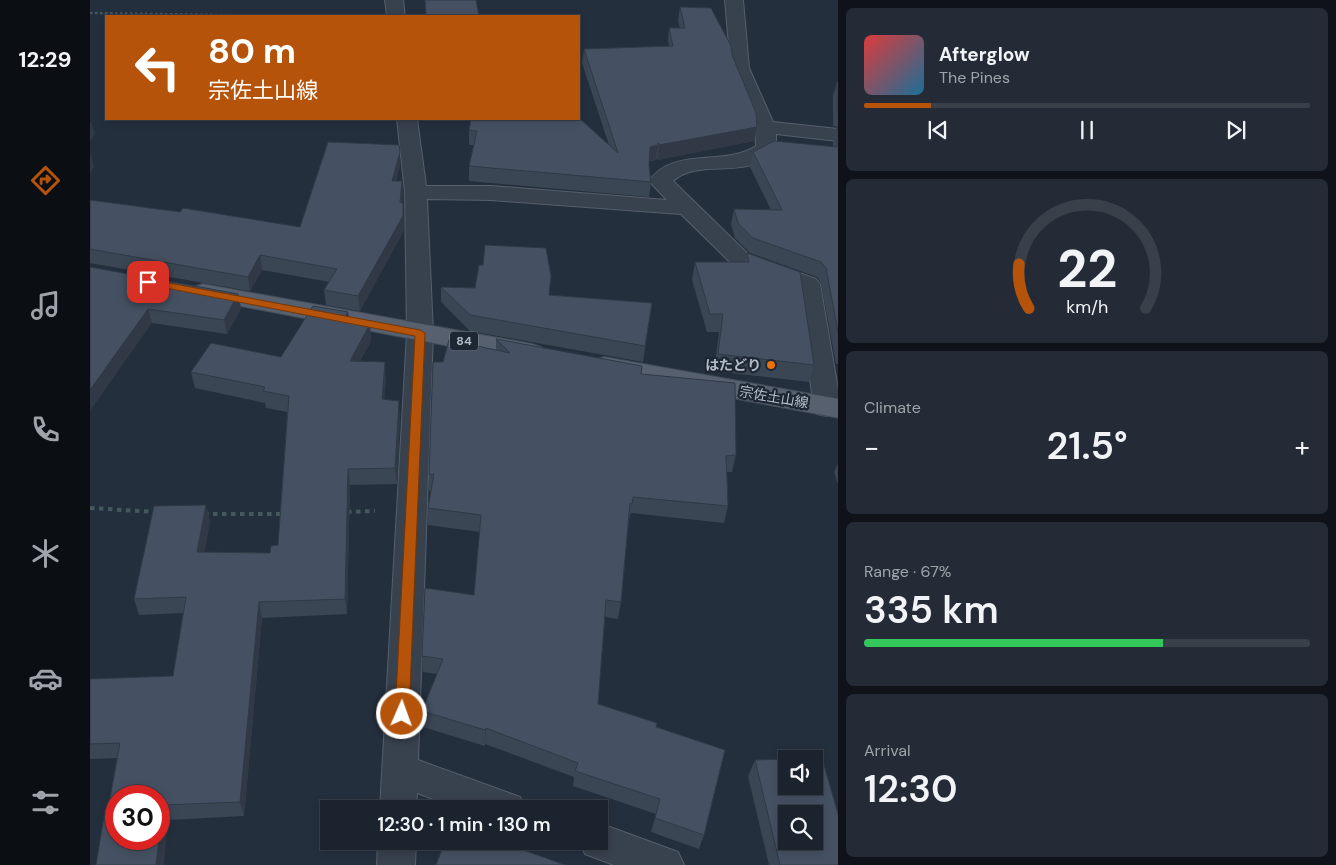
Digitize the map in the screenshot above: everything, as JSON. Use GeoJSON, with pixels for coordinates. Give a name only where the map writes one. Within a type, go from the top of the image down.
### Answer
{"type":"FeatureCollection","features":[{"type":"Feature","properties":{"kind":"main road","name":"84"},"geometry":{"type":"LineString","coordinates":[[177,287],[554,357]]}},
{"type":"Feature","properties":{"kind":"main road","name":"宗佐土山線"},"geometry":{"type":"LineString","coordinates":[[583,362],[833,408]]}},
{"type":"Feature","properties":{"kind":"street"},"geometry":{"type":"LineString","coordinates":[[394,0],[396,15]]}},
{"type":"Feature","properties":{"kind":"street"},"geometry":{"type":"LineString","coordinates":[[734,0],[740,68],[765,127],[766,148],[757,156],[741,163],[678,167],[668,171],[660,181],[741,260],[808,284],[833,408]]}},
{"type":"Feature","properties":{"kind":"street"},"geometry":{"type":"LineString","coordinates":[[398,800],[420,333],[416,192],[407,120]]}},
{"type":"Feature","properties":{"kind":"street"},"geometry":{"type":"LineString","coordinates":[[765,127],[838,135]]}},
{"type":"Feature","properties":{"kind":"street"},"geometry":{"type":"LineString","coordinates":[[416,192],[491,193],[686,208]]}},
{"type":"Feature","properties":{"kind":"street"},"geometry":{"type":"LineString","coordinates":[[400,770],[483,800]]}},
{"type":"Feature","properties":{"kind":"street"},"geometry":{"type":"LineString","coordinates":[[608,845],[665,865]]}},
{"type":"Feature","properties":{"kind":"street"},"geometry":{"type":"LineString","coordinates":[[396,865],[397,850]]}},
{"type":"Feature","properties":{"kind":"path"},"geometry":{"type":"LineString","coordinates":[[90,13],[223,15]]}},
{"type":"Feature","properties":{"kind":"path"},"geometry":{"type":"LineString","coordinates":[[90,508],[159,512]]}},
{"type":"Feature","properties":{"kind":"path"},"geometry":{"type":"LineString","coordinates":[[344,512],[411,510]]}},
{"type":"Feature","properties":{"kind":"path"},"geometry":{"type":"LineString","coordinates":[[198,514],[286,514]]}},
{"type":"Feature","properties":{"kind":"building"},"geometry":{"type":"Polygon","coordinates":[[[425,0],[476,0],[479,15],[426,15],[425,0]]]}},
{"type":"Feature","properties":{"kind":"building"},"geometry":{"type":"Polygon","coordinates":[[[680,7],[711,8],[731,46],[732,55],[756,113],[757,127],[659,145],[658,143],[658,145],[650,147],[649,166],[651,182],[469,166],[477,131],[469,130],[471,120],[580,119],[618,153],[584,49],[673,46],[669,28],[685,28],[680,7]]]}},
{"type":"Feature","properties":{"kind":"building"},"geometry":{"type":"Polygon","coordinates":[[[837,82],[838,82],[838,112],[837,82]]]}},
{"type":"Feature","properties":{"kind":"building"},"geometry":{"type":"Polygon","coordinates":[[[837,128],[838,332],[826,268],[821,262],[753,238],[738,223],[734,209],[782,210],[753,152],[774,141],[837,147],[837,128]]]}},
{"type":"Feature","properties":{"kind":"building"},"geometry":{"type":"Polygon","coordinates":[[[328,142],[399,145],[400,152],[392,181],[402,181],[400,202],[403,203],[403,216],[358,296],[324,290],[337,269],[260,255],[248,277],[90,249],[90,200],[180,212],[183,208],[300,227],[328,142]]]}},
{"type":"Feature","properties":{"kind":"building"},"geometry":{"type":"Polygon","coordinates":[[[485,245],[546,248],[551,276],[549,295],[652,303],[645,346],[470,315],[441,287],[475,288],[479,265],[483,265],[485,245]]]}},
{"type":"Feature","properties":{"kind":"building"},"geometry":{"type":"Polygon","coordinates":[[[747,253],[800,272],[814,365],[718,354],[723,314],[710,314],[695,262],[749,262],[747,253]]]}},
{"type":"Feature","properties":{"kind":"building"},"geometry":{"type":"Polygon","coordinates":[[[90,267],[238,294],[224,320],[148,309],[90,390],[90,267]]]}},
{"type":"Feature","properties":{"kind":"building"},"geometry":{"type":"Polygon","coordinates":[[[313,306],[348,312],[344,319],[370,324],[350,361],[385,362],[382,399],[399,401],[395,468],[348,469],[345,599],[259,602],[240,802],[170,805],[170,785],[112,785],[120,743],[90,744],[90,679],[173,676],[186,597],[134,599],[154,506],[206,505],[197,552],[270,553],[271,546],[278,545],[289,396],[263,391],[265,387],[191,372],[211,343],[281,357],[313,306]]]}},
{"type":"Feature","properties":{"kind":"building"},"geometry":{"type":"Polygon","coordinates":[[[496,339],[642,366],[641,374],[735,383],[736,455],[726,456],[728,506],[633,497],[632,504],[630,503],[621,602],[606,600],[598,704],[657,723],[656,727],[725,750],[704,835],[655,818],[660,799],[575,771],[578,763],[486,728],[485,730],[422,711],[443,659],[422,656],[425,588],[474,595],[481,515],[428,508],[434,474],[429,475],[433,362],[443,362],[449,340],[510,353],[496,339]]]}},
{"type":"Feature","properties":{"kind":"building"},"geometry":{"type":"Polygon","coordinates":[[[778,759],[778,795],[823,795],[823,761],[838,814],[838,865],[780,865],[755,760],[778,759]]]}},
{"type":"Feature","properties":{"kind":"building"},"geometry":{"type":"Polygon","coordinates":[[[104,816],[105,850],[158,850],[156,865],[96,865],[104,816]]]}},
{"type":"Feature","properties":{"kind":"building"},"geometry":{"type":"Polygon","coordinates":[[[442,850],[524,850],[565,865],[436,865],[442,850]]]}},
{"type":"Feature","properties":{"kind":"place","name":"はたどり"},"geometry":{"type":"Point","coordinates":[771,365]}},
{"type":"Feature","properties":{"kind":"route"},"geometry":{"type":"LineString","coordinates":[[148,282],[420,333],[402,714]]}}]}
